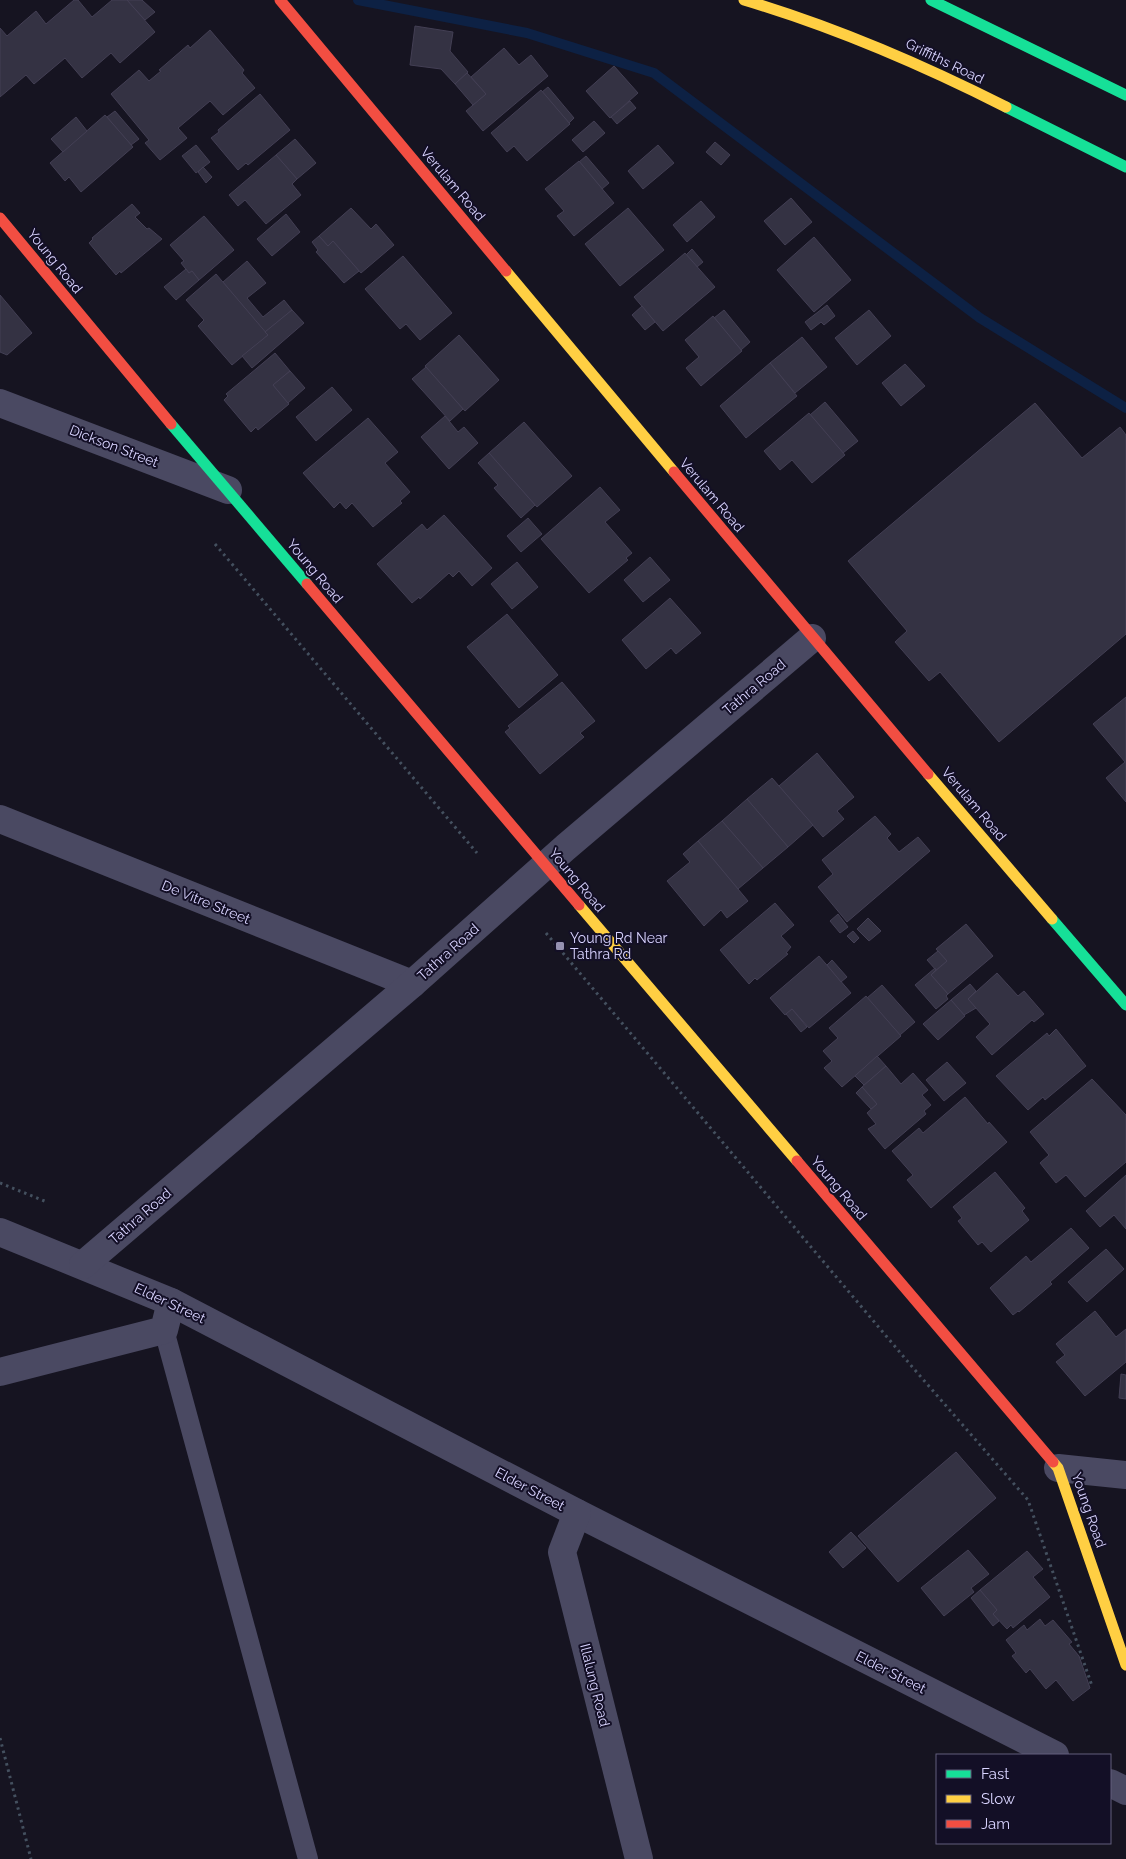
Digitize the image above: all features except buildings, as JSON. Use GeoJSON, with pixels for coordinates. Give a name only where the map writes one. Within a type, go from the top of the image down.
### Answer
{"type":"FeatureCollection","features":[{"type":"Feature","properties":{"kind":"main road","name":"Verulam Road"},"geometry":{"type":"LineString","coordinates":[[280,0],[812,638],[1126,1005]]}},
{"type":"Feature","properties":{"kind":"main road","name":"Griffiths Road"},"geometry":{"type":"LineString","coordinates":[[744,0],[827,27],[896,54],[1126,167]]}},
{"type":"Feature","properties":{"kind":"main road"},"geometry":{"type":"LineString","coordinates":[[931,0],[1126,95]]}},
{"type":"Feature","properties":{"kind":"main road","name":"Young Road"},"geometry":{"type":"LineString","coordinates":[[0,218],[122,366],[1058,1468],[1126,1665]]}},
{"type":"Feature","properties":{"kind":"street","name":"Dickson Street"},"geometry":{"type":"LineString","coordinates":[[0,403],[228,490]]}},
{"type":"Feature","properties":{"kind":"street","name":"Tathra Road"},"geometry":{"type":"LineString","coordinates":[[83,1265],[412,984],[545,865],[812,638]]}},
{"type":"Feature","properties":{"kind":"street","name":"De Vitre Street"},"geometry":{"type":"LineString","coordinates":[[0,820],[412,984]]}},
{"type":"Feature","properties":{"kind":"street","name":"Elder Street"},"geometry":{"type":"LineString","coordinates":[[0,1232],[172,1302],[577,1514],[1053,1754]]}},
{"type":"Feature","properties":{"kind":"street"},"geometry":{"type":"LineString","coordinates":[[0,1372],[164,1330],[172,1302]]}},
{"type":"Feature","properties":{"kind":"street"},"geometry":{"type":"LineString","coordinates":[[1058,1468],[1126,1475]]}},
{"type":"Feature","properties":{"kind":"street","name":"Illalung Road"},"geometry":{"type":"LineString","coordinates":[[577,1514],[562,1552],[639,1859]]}},
{"type":"Feature","properties":{"kind":"street"},"geometry":{"type":"LineString","coordinates":[[1111,1784],[1126,1791]]}},
{"type":"Feature","properties":{"kind":"lane"},"geometry":{"type":"LineString","coordinates":[[164,1330],[308,1859]]}},
{"type":"Feature","properties":{"kind":"path"},"geometry":{"type":"LineString","coordinates":[[216,544],[477,853]]}},
{"type":"Feature","properties":{"kind":"path"},"geometry":{"type":"LineString","coordinates":[[546,933],[1028,1500],[1092,1686]]}},
{"type":"Feature","properties":{"kind":"path"},"geometry":{"type":"LineString","coordinates":[[0,1183],[47,1202]]}},
{"type":"Feature","properties":{"kind":"path"},"geometry":{"type":"LineString","coordinates":[[0,1738],[31,1859]]}},
{"type":"Feature","properties":{"kind":"waterway"},"geometry":{"type":"LineString","coordinates":[[358,0],[527,33],[654,73],[980,318],[1126,408]]}},
{"type":"Feature","properties":{"kind":"traffic: fast"},"geometry":{"type":"LineString","coordinates":[[931,0],[1126,95]]}},
{"type":"Feature","properties":{"kind":"traffic: fast"},"geometry":{"type":"LineString","coordinates":[[1006,107],[1126,167]]}},
{"type":"Feature","properties":{"kind":"traffic: fast"},"geometry":{"type":"LineString","coordinates":[[171,424],[307,584]]}},
{"type":"Feature","properties":{"kind":"traffic: fast"},"geometry":{"type":"LineString","coordinates":[[1052,919],[1126,1005]]}},
{"type":"Feature","properties":{"kind":"traffic: slow"},"geometry":{"type":"LineString","coordinates":[[744,0],[844,34],[942,76],[1006,107]]}},
{"type":"Feature","properties":{"kind":"traffic: slow"},"geometry":{"type":"LineString","coordinates":[[506,271],[674,472]]}},
{"type":"Feature","properties":{"kind":"traffic: slow"},"geometry":{"type":"LineString","coordinates":[[928,774],[1052,919]]}},
{"type":"Feature","properties":{"kind":"traffic: slow"},"geometry":{"type":"LineString","coordinates":[[579,905],[797,1161]]}},
{"type":"Feature","properties":{"kind":"traffic: slow"},"geometry":{"type":"LineString","coordinates":[[1053,1462],[1058,1468],[1126,1665]]}},
{"type":"Feature","properties":{"kind":"traffic: jam"},"geometry":{"type":"LineString","coordinates":[[280,0],[506,271]]}},
{"type":"Feature","properties":{"kind":"traffic: jam"},"geometry":{"type":"LineString","coordinates":[[0,218],[171,424]]}},
{"type":"Feature","properties":{"kind":"traffic: jam"},"geometry":{"type":"LineString","coordinates":[[674,472],[928,774]]}},
{"type":"Feature","properties":{"kind":"traffic: jam"},"geometry":{"type":"LineString","coordinates":[[307,584],[579,905]]}},
{"type":"Feature","properties":{"kind":"traffic: jam"},"geometry":{"type":"LineString","coordinates":[[797,1161],[1053,1462]]}},
{"type":"Feature","properties":{"kind":"place","name":"Young Rd Near Tathra Rd"},"geometry":{"type":"Point","coordinates":[560,946]}}]}
